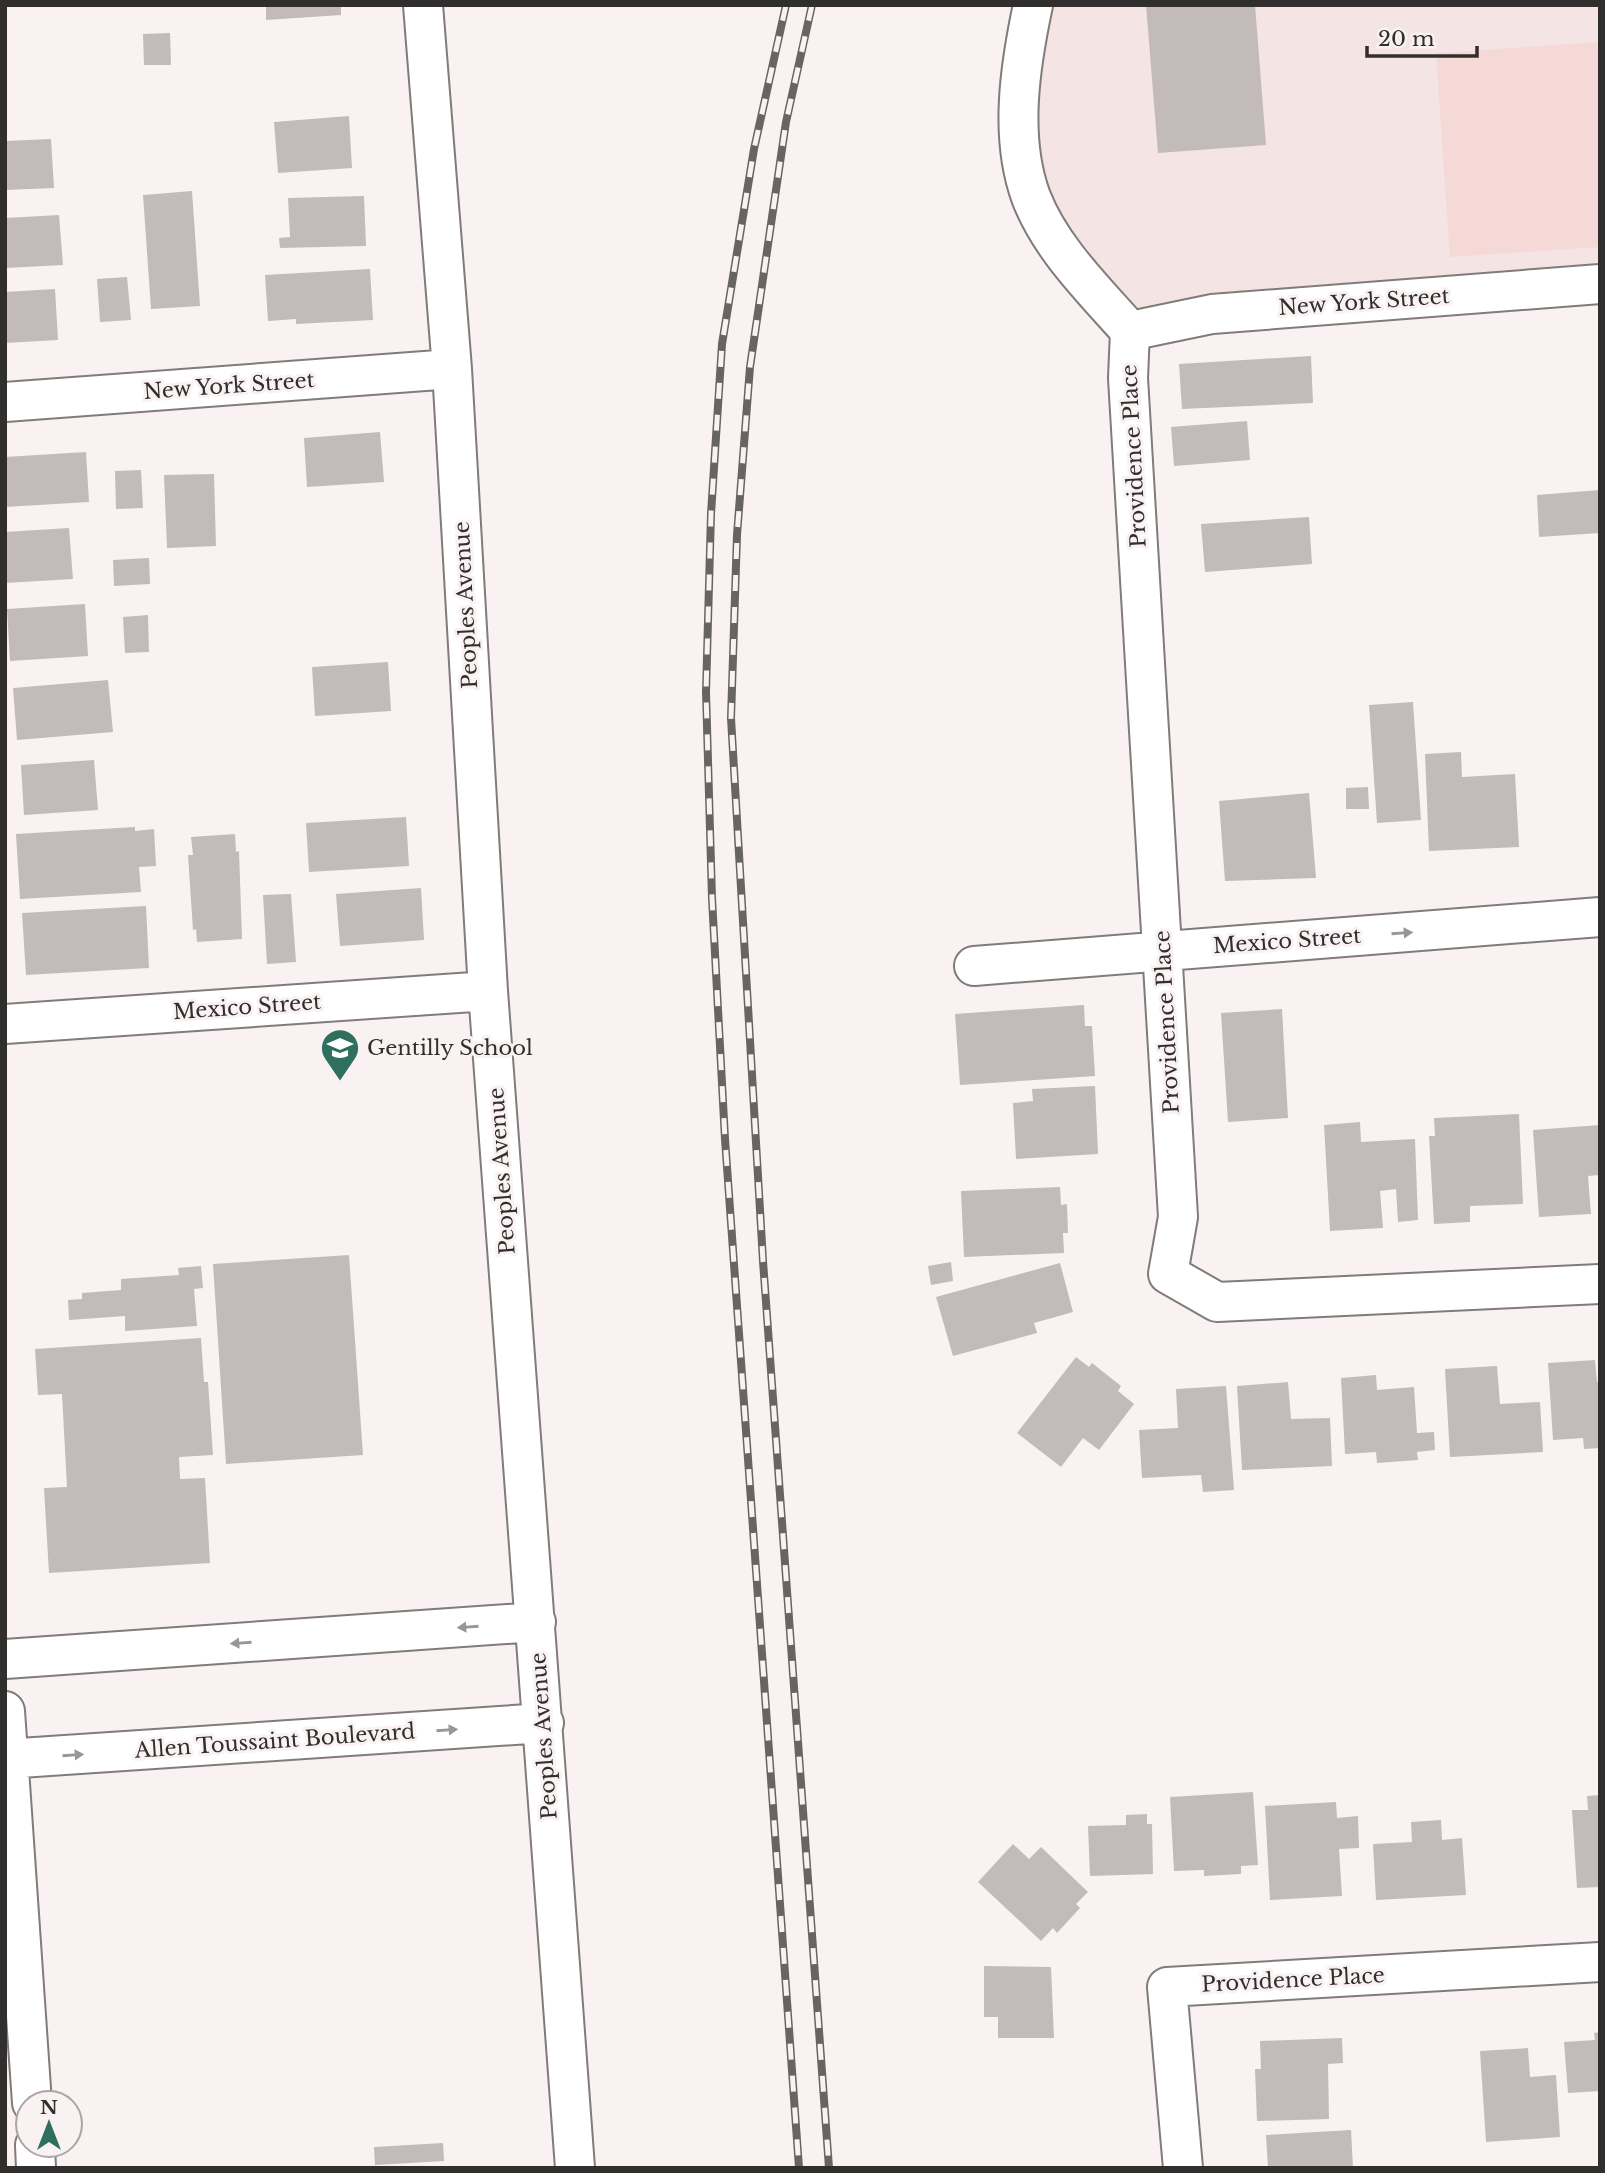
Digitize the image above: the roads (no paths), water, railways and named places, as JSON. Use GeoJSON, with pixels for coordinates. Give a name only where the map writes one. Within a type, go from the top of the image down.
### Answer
{"type":"FeatureCollection","features":[{"type":"Feature","properties":{"kind":"street","name":"Peoples Avenue"},"geometry":{"type":"LineString","coordinates":[[423,5],[452,369],[488,991],[576,2168]]}},
{"type":"Feature","properties":{"kind":"street"},"geometry":{"type":"LineString","coordinates":[[1033,5],[1020,66],[1021,152],[1031,197],[1046,227],[1076,270],[1130,331]]}},
{"type":"Feature","properties":{"kind":"street","name":"New York Street"},"geometry":{"type":"LineString","coordinates":[[1130,331],[1212,314],[1600,285]]}},
{"type":"Feature","properties":{"kind":"street","name":"Providence Place"},"geometry":{"type":"LineString","coordinates":[[1130,331],[1129,391],[1178,1217],[1168,1274],[1217,1302],[1600,1284]]}},
{"type":"Feature","properties":{"kind":"street","name":"New York Street"},"geometry":{"type":"LineString","coordinates":[[5,402],[452,369]]}},
{"type":"Feature","properties":{"kind":"street","name":"Mexico Street"},"geometry":{"type":"LineString","coordinates":[[974,966],[1600,918]]}},
{"type":"Feature","properties":{"kind":"street","name":"Mexico Street"},"geometry":{"type":"LineString","coordinates":[[5,1024],[488,991]]}},
{"type":"Feature","properties":{"kind":"street"},"geometry":{"type":"LineString","coordinates":[[5,1659],[536,1622]]}},
{"type":"Feature","properties":{"kind":"street"},"geometry":{"type":"LineString","coordinates":[[5,1711],[31,2089]]}},
{"type":"Feature","properties":{"kind":"street","name":"Allen Toussaint Boulevard"},"geometry":{"type":"LineString","coordinates":[[7,1759],[544,1723]]}},
{"type":"Feature","properties":{"kind":"street","name":"Providence Place"},"geometry":{"type":"LineString","coordinates":[[1183,2168],[1167,1987],[1600,1962]]}},
{"type":"Feature","properties":{"kind":"railway"},"geometry":{"type":"LineString","coordinates":[[786,5],[754,149],[722,344],[711,514],[706,692],[712,898],[725,1139],[799,2168]]}},
{"type":"Feature","properties":{"kind":"railway"},"geometry":{"type":"LineString","coordinates":[[812,5],[786,122],[750,367],[737,535],[731,718],[763,1261],[829,2168]]}},
{"type":"Feature","properties":{"kind":"place","name":"Gentilly School"},"geometry":{"type":"Point","coordinates":[340,1082]}}]}
